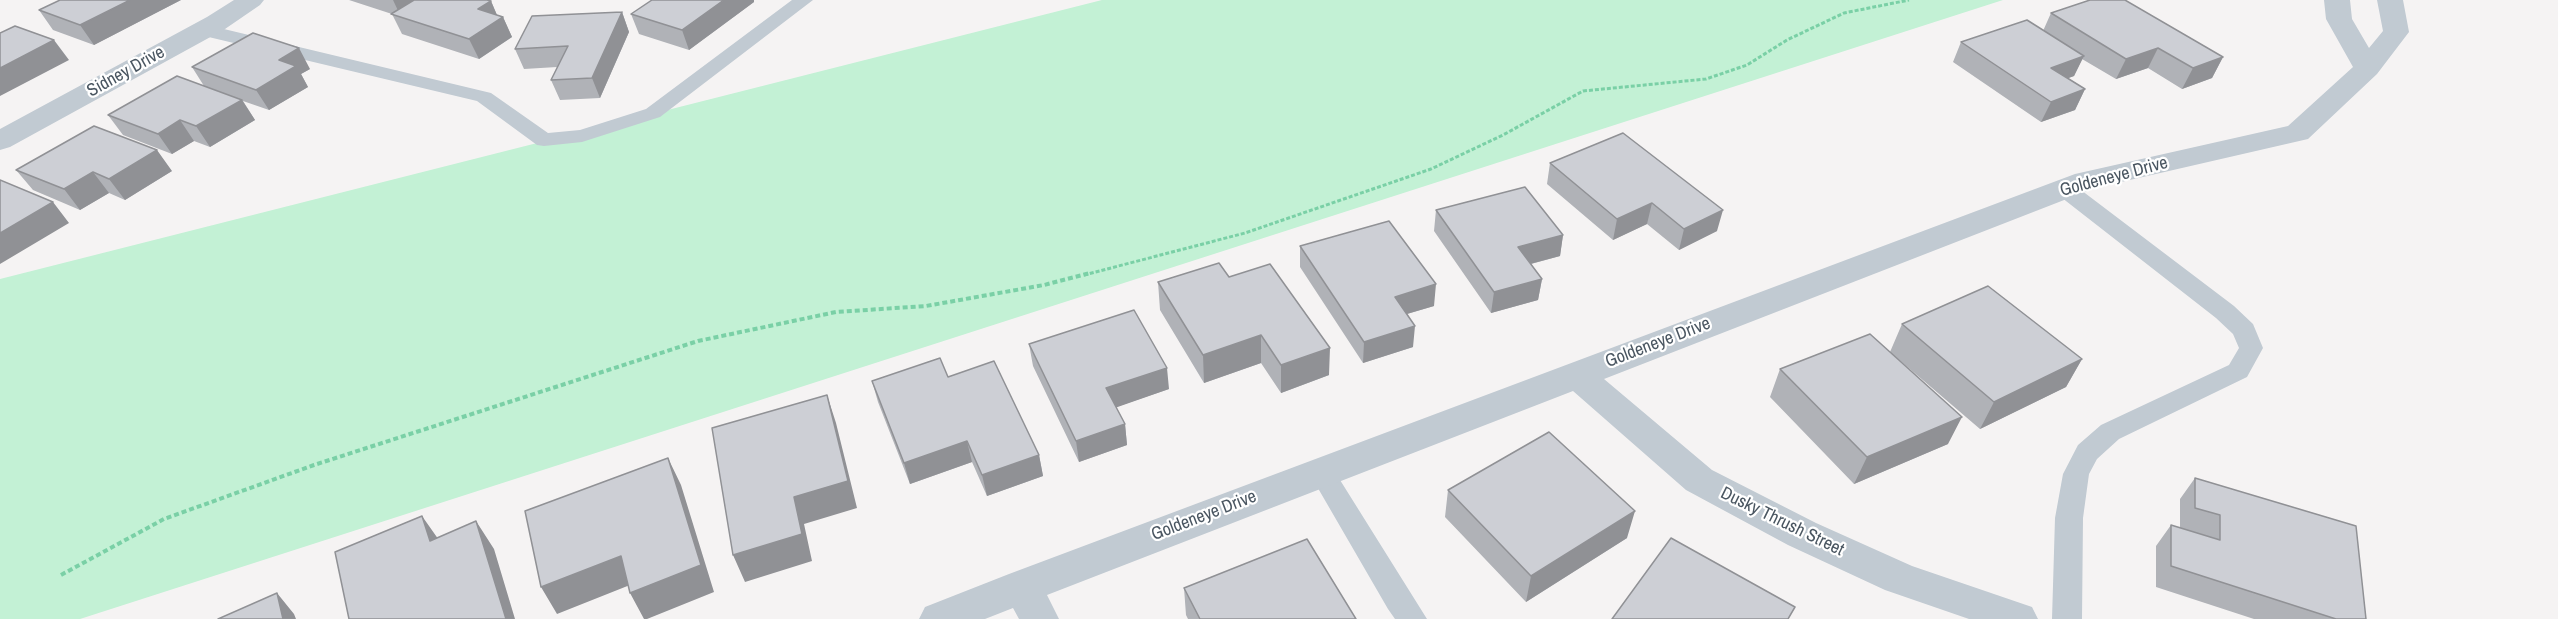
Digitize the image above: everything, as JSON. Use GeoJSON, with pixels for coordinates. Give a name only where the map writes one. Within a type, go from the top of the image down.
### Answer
{"type":"FeatureCollection","features":[{"type":"Feature","properties":{"kind":"street","name":"Sidney Drive"},"geometry":{"type":"LineString","coordinates":[[0,141],[203,30],[251,0]]}},
{"type":"Feature","properties":{"kind":"street"},"geometry":{"type":"LineString","coordinates":[[2337,0],[2340,19],[2367,68]]}},
{"type":"Feature","properties":{"kind":"street","name":"Goldeneye Drive"},"geometry":{"type":"LineString","coordinates":[[939,619],[1031,603],[1321,471],[2086,181],[2298,133],[2367,68],[2396,32],[2390,0]]}},
{"type":"Feature","properties":{"kind":"street","name":"Dusky Thrush Street"},"geometry":{"type":"LineString","coordinates":[[1576,374],[1699,480],[1802,534],[1899,578],[2018,619]]}},
{"type":"Feature","properties":{"kind":"lane"},"geometry":{"type":"LineString","coordinates":[[203,30],[484,97],[544,140],[582,136],[653,113],[804,0]]}},
{"type":"Feature","properties":{"kind":"lane"},"geometry":{"type":"LineString","coordinates":[[2065,189],[2225,312],[2244,330],[2251,348],[2238,371],[2110,432],[2087,452],[2076,474],[2069,518],[2067,619]]}},
{"type":"Feature","properties":{"kind":"lane"},"geometry":{"type":"LineString","coordinates":[[1321,471],[1398,600],[1412,619]]}},
{"type":"Feature","properties":{"kind":"path"},"geometry":{"type":"LineString","coordinates":[[61,574],[164,519],[314,465],[698,341],[836,312],[926,306],[1044,285],[1245,233],[1431,169],[1503,135],[1583,91],[1706,79],[1747,65],[1787,40],[1844,13],[1908,0]]}},
{"type":"Feature","properties":{"kind":"green space"},"geometry":{"type":"Polygon","coordinates":[[[1102,0],[2003,0],[80,619],[0,619],[0,279],[1102,0]]]}},
{"type":"Feature","properties":{"kind":"building"},"geometry":{"type":"Polygon","coordinates":[[[60,0],[130,0],[80,25],[39,10],[60,0]]]}},
{"type":"Feature","properties":{"kind":"building"},"geometry":{"type":"Polygon","coordinates":[[[414,0],[487,0],[491,1],[478,9],[503,17],[469,39],[391,14],[414,0]]]}},
{"type":"Feature","properties":{"kind":"building"},"geometry":{"type":"Polygon","coordinates":[[[652,0],[724,0],[682,30],[631,14],[652,0]]]}},
{"type":"Feature","properties":{"kind":"building"},"geometry":{"type":"Polygon","coordinates":[[[2090,0],[2125,0],[2223,57],[2193,68],[2158,48],[2126,59],[2051,13],[2090,0]]]}},
{"type":"Feature","properties":{"kind":"building"},"geometry":{"type":"Polygon","coordinates":[[[622,12],[592,78],[551,80],[568,46],[515,49],[532,16],[622,12]]]}},
{"type":"Feature","properties":{"kind":"building"},"geometry":{"type":"Polygon","coordinates":[[[2027,20],[2084,56],[2051,68],[2085,89],[2051,102],[1961,42],[2027,20]]]}},
{"type":"Feature","properties":{"kind":"building"},"geometry":{"type":"Polygon","coordinates":[[[15,26],[54,40],[0,68],[0,33],[15,26]]]}},
{"type":"Feature","properties":{"kind":"building"},"geometry":{"type":"Polygon","coordinates":[[[253,33],[299,48],[279,60],[296,66],[256,90],[192,67],[253,33]]]}},
{"type":"Feature","properties":{"kind":"building"},"geometry":{"type":"Polygon","coordinates":[[[177,76],[242,100],[196,126],[180,120],[158,134],[108,115],[177,76]]]}},
{"type":"Feature","properties":{"kind":"building"},"geometry":{"type":"Polygon","coordinates":[[[94,126],[157,150],[109,179],[93,172],[64,189],[16,170],[94,126]]]}},
{"type":"Feature","properties":{"kind":"building"},"geometry":{"type":"Polygon","coordinates":[[[1623,133],[1723,210],[1684,229],[1652,203],[1617,219],[1550,163],[1623,133]]]}},
{"type":"Feature","properties":{"kind":"building"},"geometry":{"type":"Polygon","coordinates":[[[0,180],[53,202],[0,233],[0,180]]]}},
{"type":"Feature","properties":{"kind":"building"},"geometry":{"type":"Polygon","coordinates":[[[1525,187],[1563,235],[1518,247],[1542,279],[1494,292],[1436,210],[1525,187]]]}},
{"type":"Feature","properties":{"kind":"building"},"geometry":{"type":"Polygon","coordinates":[[[1389,221],[1436,284],[1395,297],[1415,326],[1364,342],[1300,246],[1389,221]]]}},
{"type":"Feature","properties":{"kind":"building"},"geometry":{"type":"Polygon","coordinates":[[[1219,263],[1229,277],[1270,264],[1330,348],[1281,365],[1261,335],[1203,355],[1158,282],[1219,263]]]}},
{"type":"Feature","properties":{"kind":"building"},"geometry":{"type":"Polygon","coordinates":[[[1988,286],[2082,359],[1994,402],[1902,324],[1988,286]]]}},
{"type":"Feature","properties":{"kind":"building"},"geometry":{"type":"Polygon","coordinates":[[[1134,310],[1167,368],[1106,388],[1125,424],[1076,441],[1029,344],[1134,310]]]}},
{"type":"Feature","properties":{"kind":"building"},"geometry":{"type":"Polygon","coordinates":[[[1870,334],[1962,417],[1867,457],[1780,369],[1870,334]]]}},
{"type":"Feature","properties":{"kind":"building"},"geometry":{"type":"Polygon","coordinates":[[[940,358],[948,377],[994,361],[1039,455],[982,475],[967,441],[904,463],[872,381],[940,358]]]}},
{"type":"Feature","properties":{"kind":"building"},"geometry":{"type":"Polygon","coordinates":[[[827,395],[848,481],[794,497],[802,534],[733,555],[712,428],[827,395]]]}},
{"type":"Feature","properties":{"kind":"building"},"geometry":{"type":"Polygon","coordinates":[[[1549,432],[1635,511],[1531,576],[1448,490],[1549,432]]]}},
{"type":"Feature","properties":{"kind":"building"},"geometry":{"type":"Polygon","coordinates":[[[668,458],[701,565],[630,593],[621,556],[541,587],[525,511],[668,458]]]}},
{"type":"Feature","properties":{"kind":"building"},"geometry":{"type":"Polygon","coordinates":[[[2195,478],[2356,526],[2366,619],[2336,619],[2171,566],[2171,525],[2220,540],[2220,515],[2195,508],[2195,478]]]}},
{"type":"Feature","properties":{"kind":"building"},"geometry":{"type":"Polygon","coordinates":[[[422,516],[430,541],[476,521],[506,619],[349,619],[335,552],[422,516]]]}},
{"type":"Feature","properties":{"kind":"building"},"geometry":{"type":"Polygon","coordinates":[[[1671,538],[1795,607],[1788,619],[1612,619],[1671,538]]]}},
{"type":"Feature","properties":{"kind":"building"},"geometry":{"type":"Polygon","coordinates":[[[1307,539],[1356,619],[1200,619],[1184,588],[1307,539]]]}},
{"type":"Feature","properties":{"kind":"building"},"geometry":{"type":"Polygon","coordinates":[[[277,593],[283,619],[218,619],[277,593]]]}}]}
